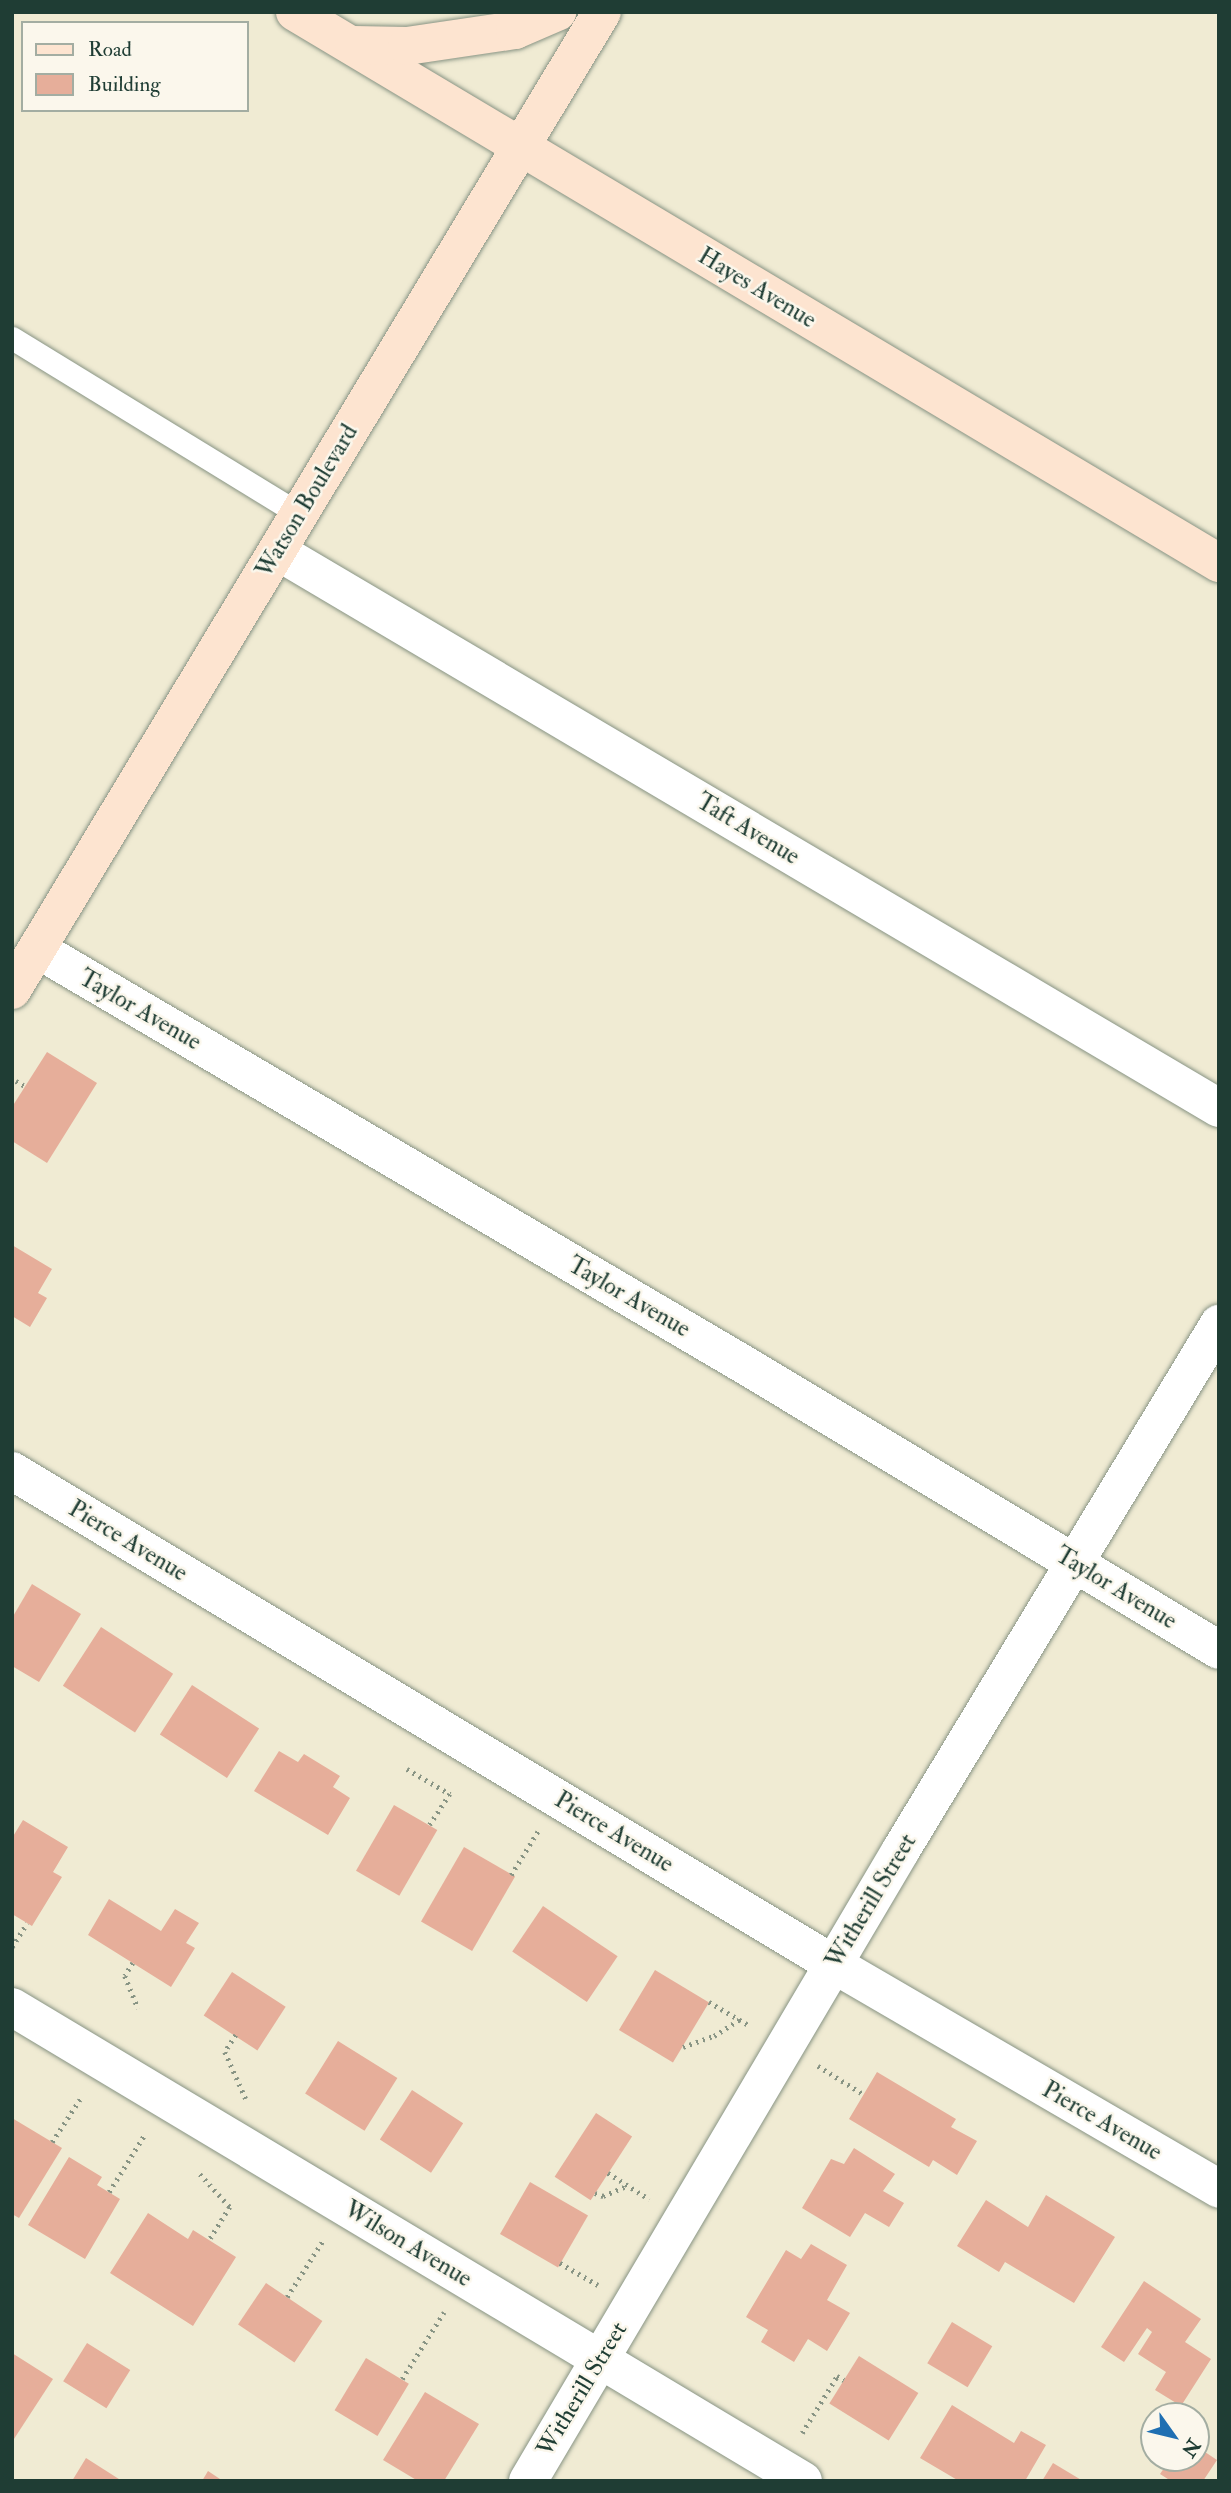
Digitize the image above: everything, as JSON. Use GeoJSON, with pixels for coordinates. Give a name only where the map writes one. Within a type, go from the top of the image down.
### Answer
{"type":"FeatureCollection","features":[{"type":"Feature","properties":{"kind":"street","name":"Hayes Avenue"},"geometry":{"type":"LineString","coordinates":[[295,12],[1219,563]]}},
{"type":"Feature","properties":{"kind":"street"},"geometry":{"type":"LineString","coordinates":[[352,45],[408,46],[515,30],[557,12]]}},
{"type":"Feature","properties":{"kind":"street","name":"Watson Boulevard"},"geometry":{"type":"LineString","coordinates":[[12,990],[523,149],[603,12]]}},
{"type":"Feature","properties":{"kind":"street","name":"Taft Avenue"},"geometry":{"type":"LineString","coordinates":[[277,551],[1219,1108]]}},
{"type":"Feature","properties":{"kind":"street","name":"Taylor Avenue"},"geometry":{"type":"LineString","coordinates":[[37,949],[748,1367],[1219,1650]]}},
{"type":"Feature","properties":{"kind":"street","name":"Witherill Street"},"geometry":{"type":"LineString","coordinates":[[528,2481],[1073,1562],[1219,1324]]}},
{"type":"Feature","properties":{"kind":"street","name":"Pierce Avenue"},"geometry":{"type":"LineString","coordinates":[[12,1471],[833,1964],[1219,2189]]}},
{"type":"Feature","properties":{"kind":"street","name":"Wilson Avenue"},"geometry":{"type":"LineString","coordinates":[[12,2007],[792,2474]]}},
{"type":"Feature","properties":{"kind":"lane"},"geometry":{"type":"LineString","coordinates":[[12,338],[299,514]]}},
{"type":"Feature","properties":{"kind":"path"},"geometry":{"type":"LineString","coordinates":[[16,1081],[25,1086]]}},
{"type":"Feature","properties":{"kind":"path"},"geometry":{"type":"LineString","coordinates":[[407,1769],[450,1794],[430,1825]]}},
{"type":"Feature","properties":{"kind":"path"},"geometry":{"type":"LineString","coordinates":[[511,1875],[559,1799]]}},
{"type":"Feature","properties":{"kind":"path"},"geometry":{"type":"LineString","coordinates":[[12,1947],[27,1923]]}},
{"type":"Feature","properties":{"kind":"path"},"geometry":{"type":"LineString","coordinates":[[133,1963],[125,1976],[138,2008]]}},
{"type":"Feature","properties":{"kind":"path"},"geometry":{"type":"LineString","coordinates":[[709,2002],[863,2094]]}},
{"type":"Feature","properties":{"kind":"path"},"geometry":{"type":"LineString","coordinates":[[683,2047],[714,2036],[739,2020]]}},
{"type":"Feature","properties":{"kind":"path"},"geometry":{"type":"LineString","coordinates":[[236,2035],[225,2052],[246,2099]]}},
{"type":"Feature","properties":{"kind":"path"},"geometry":{"type":"LineString","coordinates":[[52,2142],[104,2062]]}},
{"type":"Feature","properties":{"kind":"path"},"geometry":{"type":"LineString","coordinates":[[108,2192],[166,2098]]}},
{"type":"Feature","properties":{"kind":"path"},"geometry":{"type":"LineString","coordinates":[[608,2173],[682,2220]]}},
{"type":"Feature","properties":{"kind":"path"},"geometry":{"type":"LineString","coordinates":[[200,2174],[230,2207],[209,2240]]}},
{"type":"Feature","properties":{"kind":"path"},"geometry":{"type":"LineString","coordinates":[[595,2193],[603,2196],[627,2186]]}},
{"type":"Feature","properties":{"kind":"path"},"geometry":{"type":"LineString","coordinates":[[287,2297],[345,2206]]}},
{"type":"Feature","properties":{"kind":"path"},"geometry":{"type":"LineString","coordinates":[[402,2379],[465,2279]]}},
{"type":"Feature","properties":{"kind":"path"},"geometry":{"type":"LineString","coordinates":[[792,2474],[837,2376],[844,2380]]}},
{"type":"Feature","properties":{"kind":"building"},"geometry":{"type":"Polygon","coordinates":[[[47,1052],[97,1083],[47,1163],[12,1141],[12,1107],[47,1052]]]}},
{"type":"Feature","properties":{"kind":"building"},"geometry":{"type":"Polygon","coordinates":[[[12,1245],[52,1269],[38,1293],[47,1298],[30,1327],[12,1316],[12,1245]]]}},
{"type":"Feature","properties":{"kind":"building"},"geometry":{"type":"Polygon","coordinates":[[[32,1584],[81,1614],[39,1682],[12,1666],[12,1618],[32,1584]]]}},
{"type":"Feature","properties":{"kind":"building"},"geometry":{"type":"Polygon","coordinates":[[[101,1627],[173,1674],[135,1733],[63,1686],[101,1627]]]}},
{"type":"Feature","properties":{"kind":"building"},"geometry":{"type":"Polygon","coordinates":[[[192,1685],[259,1729],[227,1778],[160,1734],[192,1685]]]}},
{"type":"Feature","properties":{"kind":"building"},"geometry":{"type":"Polygon","coordinates":[[[279,1751],[298,1762],[304,1754],[340,1776],[333,1787],[350,1798],[328,1835],[254,1791],[279,1751]]]}},
{"type":"Feature","properties":{"kind":"building"},"geometry":{"type":"Polygon","coordinates":[[[394,1805],[437,1830],[399,1896],[356,1871],[394,1805]]]}},
{"type":"Feature","properties":{"kind":"building"},"geometry":{"type":"Polygon","coordinates":[[[23,1820],[68,1847],[53,1872],[62,1877],[32,1926],[12,1914],[12,1838],[23,1820]]]}},
{"type":"Feature","properties":{"kind":"building"},"geometry":{"type":"Polygon","coordinates":[[[464,1847],[515,1876],[472,1951],[421,1921],[464,1847]]]}},
{"type":"Feature","properties":{"kind":"building"},"geometry":{"type":"Polygon","coordinates":[[[109,1899],[161,1931],[175,1909],[199,1923],[186,1943],[195,1948],[171,1987],[88,1935],[109,1899]]]}},
{"type":"Feature","properties":{"kind":"building"},"geometry":{"type":"Polygon","coordinates":[[[543,1906],[618,1956],[587,2002],[512,1952],[543,1906]]]}},
{"type":"Feature","properties":{"kind":"building"},"geometry":{"type":"Polygon","coordinates":[[[655,1970],[709,2002],[673,2062],[619,2030],[655,1970]]]}},
{"type":"Feature","properties":{"kind":"building"},"geometry":{"type":"Polygon","coordinates":[[[232,1972],[286,2007],[257,2050],[204,2016],[232,1972]]]}},
{"type":"Feature","properties":{"kind":"building"},"geometry":{"type":"Polygon","coordinates":[[[338,2041],[397,2078],[365,2131],[305,2094],[338,2041]]]}},
{"type":"Feature","properties":{"kind":"building"},"geometry":{"type":"Polygon","coordinates":[[[877,2072],[956,2119],[951,2127],[977,2141],[957,2175],[933,2160],[929,2167],[849,2119],[877,2072]]]}},
{"type":"Feature","properties":{"kind":"building"},"geometry":{"type":"Polygon","coordinates":[[[412,2090],[463,2123],[431,2173],[380,2139],[412,2090]]]}},
{"type":"Feature","properties":{"kind":"building"},"geometry":{"type":"Polygon","coordinates":[[[596,2113],[632,2136],[591,2200],[555,2177],[596,2113]]]}},
{"type":"Feature","properties":{"kind":"building"},"geometry":{"type":"Polygon","coordinates":[[[12,2118],[62,2148],[19,2218],[12,2214],[12,2118]]]}},
{"type":"Feature","properties":{"kind":"building"},"geometry":{"type":"Polygon","coordinates":[[[854,2148],[895,2174],[883,2191],[904,2203],[889,2227],[865,2213],[850,2237],[802,2208],[831,2159],[844,2164],[854,2148]]]}},
{"type":"Feature","properties":{"kind":"building"},"geometry":{"type":"Polygon","coordinates":[[[69,2157],[102,2177],[97,2185],[120,2199],[85,2259],[28,2225],[69,2157]]]}},
{"type":"Feature","properties":{"kind":"building"},"geometry":{"type":"Polygon","coordinates":[[[530,2182],[588,2216],[558,2267],[500,2234],[530,2182]]]}},
{"type":"Feature","properties":{"kind":"building"},"geometry":{"type":"Polygon","coordinates":[[[1046,2195],[1115,2237],[1074,2303],[1005,2262],[999,2272],[957,2246],[986,2200],[1028,2227],[1046,2195]]]}},
{"type":"Feature","properties":{"kind":"building"},"geometry":{"type":"Polygon","coordinates":[[[148,2213],[188,2239],[193,2230],[236,2257],[193,2326],[110,2273],[148,2213]]]}},
{"type":"Feature","properties":{"kind":"building"},"geometry":{"type":"Polygon","coordinates":[[[811,2244],[847,2265],[827,2300],[850,2313],[827,2351],[808,2339],[794,2362],[761,2342],[768,2330],[746,2317],[786,2250],[801,2259],[811,2244]]]}},
{"type":"Feature","properties":{"kind":"building"},"geometry":{"type":"Polygon","coordinates":[[[1144,2281],[1201,2319],[1185,2342],[1211,2359],[1184,2402],[1174,2402],[1155,2390],[1166,2372],[1138,2354],[1152,2332],[1147,2328],[1124,2362],[1101,2347],[1144,2281]]]}},
{"type":"Feature","properties":{"kind":"building"},"geometry":{"type":"Polygon","coordinates":[[[266,2283],[322,2321],[294,2362],[238,2324],[266,2283]]]}},
{"type":"Feature","properties":{"kind":"building"},"geometry":{"type":"Polygon","coordinates":[[[952,2322],[992,2346],[968,2387],[927,2363],[952,2322]]]}},
{"type":"Feature","properties":{"kind":"building"},"geometry":{"type":"Polygon","coordinates":[[[87,2343],[130,2370],[106,2408],[63,2381],[87,2343]]]}},
{"type":"Feature","properties":{"kind":"building"},"geometry":{"type":"Polygon","coordinates":[[[12,2353],[53,2379],[12,2442],[12,2353]]]}},
{"type":"Feature","properties":{"kind":"building"},"geometry":{"type":"Polygon","coordinates":[[[859,2356],[918,2393],[889,2441],[829,2403],[859,2356]]]}},
{"type":"Feature","properties":{"kind":"building"},"geometry":{"type":"Polygon","coordinates":[[[366,2358],[409,2384],[377,2436],[335,2410],[366,2358]]]}},
{"type":"Feature","properties":{"kind":"building"},"geometry":{"type":"Polygon","coordinates":[[[425,2392],[479,2424],[444,2481],[418,2481],[383,2460],[425,2392]]]}},
{"type":"Feature","properties":{"kind":"building"},"geometry":{"type":"Polygon","coordinates":[[[952,2405],[1014,2443],[1021,2431],[1046,2445],[1025,2481],[959,2481],[920,2458],[952,2405]]]}},
{"type":"Feature","properties":{"kind":"building"},"geometry":{"type":"Polygon","coordinates":[[[1210,2455],[1217,2460],[1210,2470],[1210,2455]]]}},
{"type":"Feature","properties":{"kind":"building"},"geometry":{"type":"Polygon","coordinates":[[[86,2458],[122,2481],[72,2481],[86,2458]]]}},
{"type":"Feature","properties":{"kind":"building"},"geometry":{"type":"Polygon","coordinates":[[[1053,2463],[1083,2481],[1042,2481],[1053,2463]]]}},
{"type":"Feature","properties":{"kind":"building"},"geometry":{"type":"Polygon","coordinates":[[[208,2471],[223,2481],[202,2481],[208,2471]]]}},
{"type":"Feature","properties":{"kind":"building"},"geometry":{"type":"Polygon","coordinates":[[[1209,2472],[1203,2481],[1171,2481],[1160,2474],[1209,2472]]]}}]}
